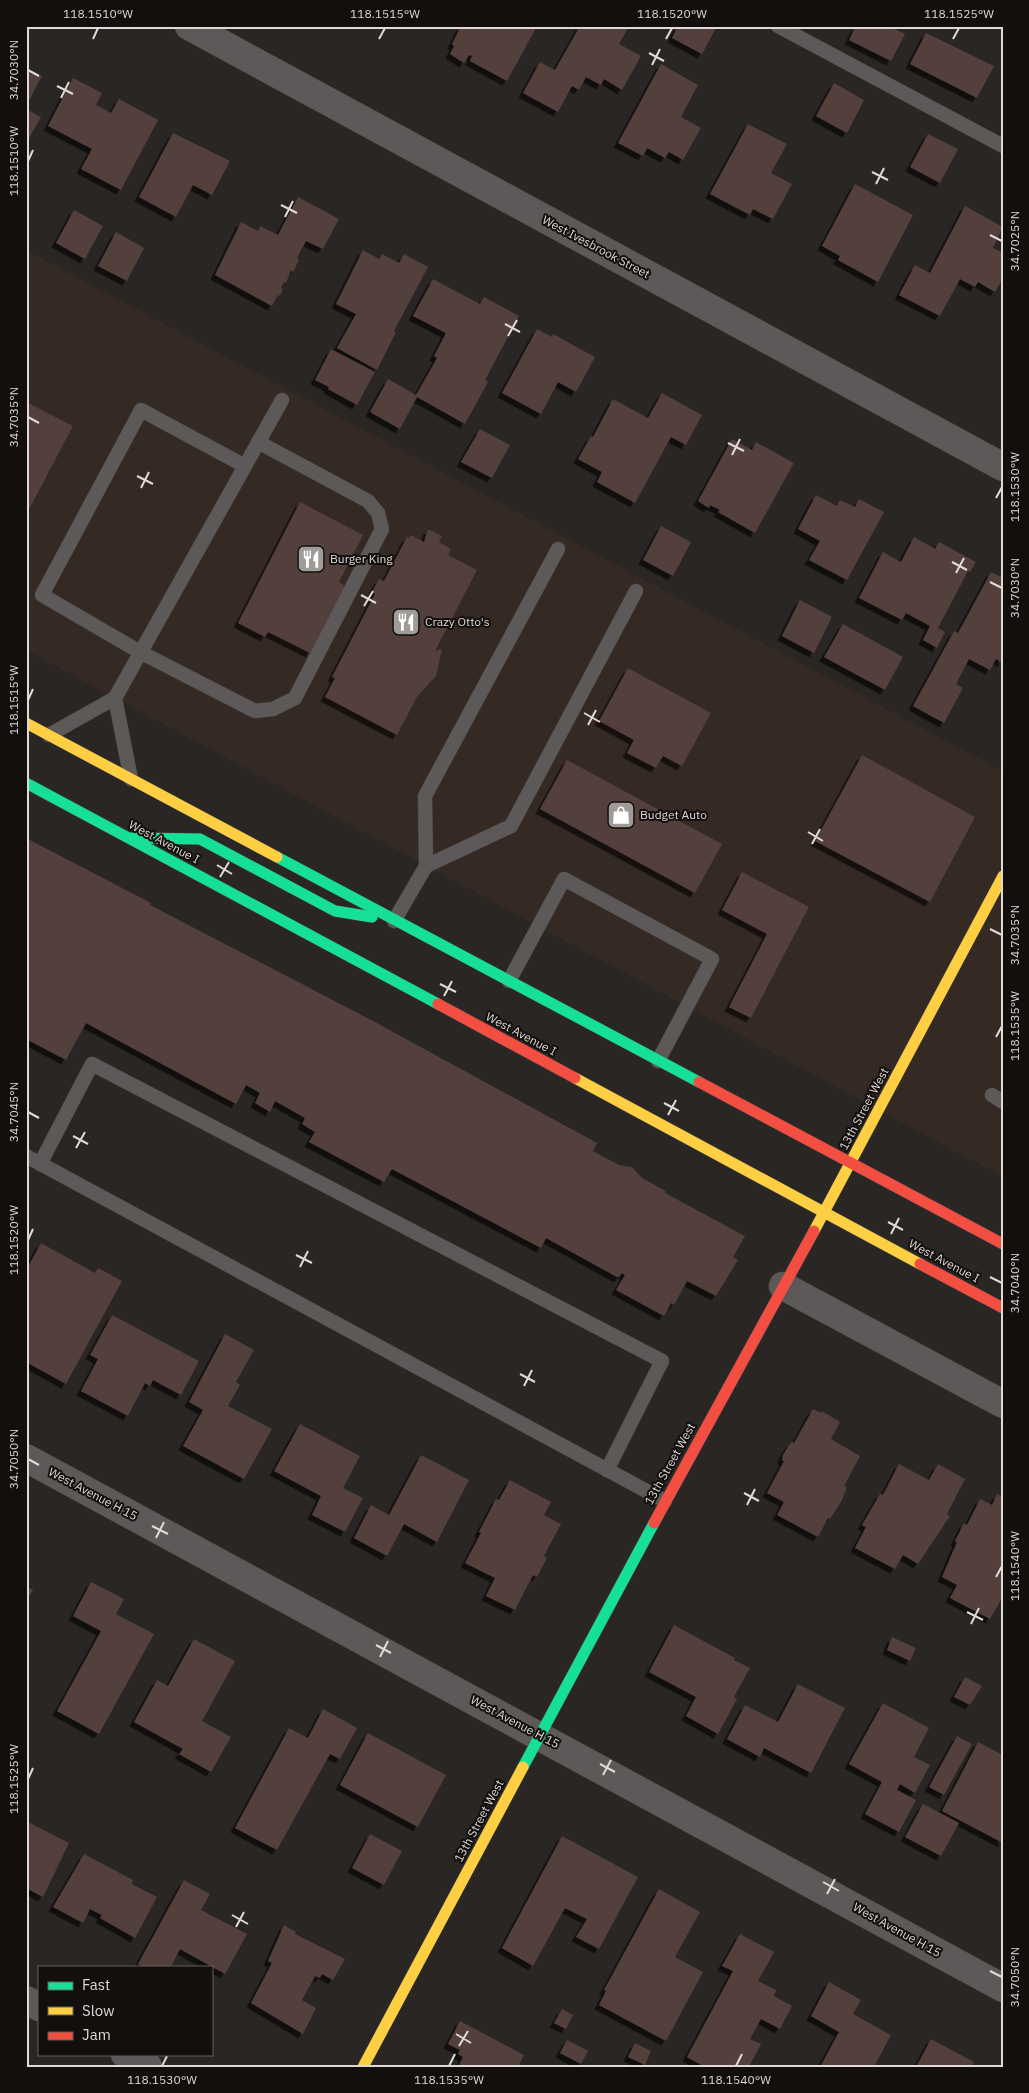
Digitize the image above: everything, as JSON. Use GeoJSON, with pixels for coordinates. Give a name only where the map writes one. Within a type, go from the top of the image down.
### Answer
{"type":"FeatureCollection","features":[{"type":"Feature","properties":{"kind":"main road"},"geometry":{"type":"LineString","coordinates":[[26,723],[394,921],[1003,1244]]}},
{"type":"Feature","properties":{"kind":"main road","name":"West Avenue I"},"geometry":{"type":"LineString","coordinates":[[26,783],[1003,1308]]}},
{"type":"Feature","properties":{"kind":"main road"},"geometry":{"type":"LineString","coordinates":[[127,838],[200,839],[335,911],[394,921]]}},
{"type":"Feature","properties":{"kind":"main road","name":"13th Street West"},"geometry":{"type":"LineString","coordinates":[[363,2067],[665,1501],[851,1164],[1003,876]]}},
{"type":"Feature","properties":{"kind":"street","name":"West Ivesbrook Street"},"geometry":{"type":"LineString","coordinates":[[189,26],[1003,467]]}},
{"type":"Feature","properties":{"kind":"street"},"geometry":{"type":"LineString","coordinates":[[783,1286],[1003,1404]]}},
{"type":"Feature","properties":{"kind":"street","name":"West Avenue H 15"},"geometry":{"type":"LineString","coordinates":[[26,1458],[1003,1988]]}},
{"type":"Feature","properties":{"kind":"street"},"geometry":{"type":"LineString","coordinates":[[26,2000],[38,2006]]}},
{"type":"Feature","properties":{"kind":"street"},"geometry":{"type":"LineString","coordinates":[[129,2056],[148,2067]]}},
{"type":"Feature","properties":{"kind":"lane"},"geometry":{"type":"LineString","coordinates":[[778,26],[1003,146]]}},
{"type":"Feature","properties":{"kind":"lane"},"geometry":{"type":"LineString","coordinates":[[49,735],[115,698],[282,400]]}},
{"type":"Feature","properties":{"kind":"lane"},"geometry":{"type":"LineString","coordinates":[[245,466],[141,410],[42,595],[140,652],[255,711],[274,709],[295,698],[382,529],[378,513],[368,502],[258,442]]}},
{"type":"Feature","properties":{"kind":"lane"},"geometry":{"type":"LineString","coordinates":[[394,921],[426,866],[425,796],[558,549]]}},
{"type":"Feature","properties":{"kind":"lane"},"geometry":{"type":"LineString","coordinates":[[426,866],[511,826],[636,591]]}},
{"type":"Feature","properties":{"kind":"lane"},"geometry":{"type":"LineString","coordinates":[[115,698],[131,779]]}},
{"type":"Feature","properties":{"kind":"lane"},"geometry":{"type":"LineString","coordinates":[[509,981],[564,879],[573,883],[712,959],[658,1061]]}},
{"type":"Feature","properties":{"kind":"lane"},"geometry":{"type":"LineString","coordinates":[[40,1164],[92,1064],[662,1361],[607,1470]]}},
{"type":"Feature","properties":{"kind":"lane"},"geometry":{"type":"LineString","coordinates":[[26,1156],[665,1501]]}},
{"type":"Feature","properties":{"kind":"shaded area"},"geometry":{"type":"Polygon","coordinates":[[[26,250],[1003,771],[1003,1177],[26,650],[26,250]]]}},
{"type":"Feature","properties":{"kind":"building"},"geometry":{"type":"Polygon","coordinates":[[[461,26],[537,26],[507,81],[470,61],[472,56],[469,55],[464,63],[450,54],[454,46],[452,44],[461,26]]]}},
{"type":"Feature","properties":{"kind":"building"},"geometry":{"type":"Polygon","coordinates":[[[580,26],[629,26],[619,44],[641,56],[622,90],[604,79],[601,85],[586,77],[579,90],[572,86],[558,112],[523,93],[540,62],[555,70],[580,26]]]}},
{"type":"Feature","properties":{"kind":"building"},"geometry":{"type":"Polygon","coordinates":[[[678,26],[717,26],[702,54],[672,38],[678,26]]]}},
{"type":"Feature","properties":{"kind":"building"},"geometry":{"type":"Polygon","coordinates":[[[856,26],[889,26],[905,34],[891,61],[849,40],[856,26]]]}},
{"type":"Feature","properties":{"kind":"building"},"geometry":{"type":"Polygon","coordinates":[[[926,33],[994,66],[977,98],[910,64],[926,33]]]}},
{"type":"Feature","properties":{"kind":"building"},"geometry":{"type":"Polygon","coordinates":[[[661,64],[698,85],[681,117],[701,128],[683,160],[669,152],[665,158],[647,148],[643,156],[618,143],[661,64]]]}},
{"type":"Feature","properties":{"kind":"building"},"geometry":{"type":"Polygon","coordinates":[[[26,68],[42,76],[26,106],[26,68]]]}},
{"type":"Feature","properties":{"kind":"building"},"geometry":{"type":"Polygon","coordinates":[[[73,78],[102,93],[96,105],[111,113],[119,99],[158,120],[121,190],[81,169],[92,149],[48,126],[73,78]]]}},
{"type":"Feature","properties":{"kind":"building"},"geometry":{"type":"Polygon","coordinates":[[[834,83],[864,100],[847,133],[816,116],[834,83]]]}},
{"type":"Feature","properties":{"kind":"building"},"geometry":{"type":"Polygon","coordinates":[[[26,109],[41,117],[26,144],[26,109]]]}},
{"type":"Feature","properties":{"kind":"building"},"geometry":{"type":"Polygon","coordinates":[[[748,124],[787,144],[771,173],[792,184],[773,219],[753,209],[750,215],[710,194],[748,124]]]}},
{"type":"Feature","properties":{"kind":"building"},"geometry":{"type":"Polygon","coordinates":[[[173,133],[230,161],[212,195],[193,185],[176,217],[139,197],[173,133]]]}},
{"type":"Feature","properties":{"kind":"building"},"geometry":{"type":"Polygon","coordinates":[[[928,134],[958,149],[940,183],[910,167],[928,134]]]}},
{"type":"Feature","properties":{"kind":"building"},"geometry":{"type":"Polygon","coordinates":[[[855,184],[913,215],[878,282],[838,260],[840,256],[822,246],[855,184]]]}},
{"type":"Feature","properties":{"kind":"building"},"geometry":{"type":"Polygon","coordinates":[[[298,197],[339,219],[323,249],[306,241],[297,258],[299,260],[293,272],[291,270],[286,283],[284,282],[281,288],[283,289],[280,296],[278,295],[272,306],[215,275],[241,222],[258,231],[260,226],[278,235],[298,197]]]}},
{"type":"Feature","properties":{"kind":"building"},"geometry":{"type":"Polygon","coordinates":[[[965,206],[1003,227],[993,248],[1003,253],[1003,278],[995,292],[978,282],[975,287],[960,279],[940,316],[899,295],[915,265],[930,273],[965,206]]]}},
{"type":"Feature","properties":{"kind":"building"},"geometry":{"type":"Polygon","coordinates":[[[74,210],[103,226],[85,259],[56,243],[74,210]]]}},
{"type":"Feature","properties":{"kind":"building"},"geometry":{"type":"Polygon","coordinates":[[[116,232],[144,248],[127,281],[98,266],[116,232]]]}},
{"type":"Feature","properties":{"kind":"building"},"geometry":{"type":"Polygon","coordinates":[[[363,250],[379,259],[382,254],[399,263],[404,254],[428,267],[394,331],[396,332],[377,370],[337,348],[356,314],[336,304],[363,250]]]}},
{"type":"Feature","properties":{"kind":"building"},"geometry":{"type":"Polygon","coordinates":[[[433,279],[480,304],[484,297],[519,316],[485,380],[488,382],[465,424],[417,397],[400,429],[370,412],[388,379],[416,395],[437,358],[434,356],[446,333],[413,316],[433,279]]]}},
{"type":"Feature","properties":{"kind":"building"},"geometry":{"type":"Polygon","coordinates":[[[537,329],[552,337],[553,334],[595,357],[576,392],[558,382],[541,414],[502,393],[537,329]]]}},
{"type":"Feature","properties":{"kind":"building"},"geometry":{"type":"Polygon","coordinates":[[[331,349],[375,372],[357,405],[315,380],[331,349]]]}},
{"type":"Feature","properties":{"kind":"building"},"geometry":{"type":"Polygon","coordinates":[[[662,393],[702,415],[686,445],[671,437],[635,503],[597,482],[602,472],[578,459],[591,436],[593,437],[613,399],[648,418],[662,393]]]}},
{"type":"Feature","properties":{"kind":"building"},"geometry":{"type":"Polygon","coordinates":[[[26,402],[73,426],[26,515],[26,402]]]}},
{"type":"Feature","properties":{"kind":"building"},"geometry":{"type":"Polygon","coordinates":[[[480,429],[510,445],[492,478],[461,462],[480,429]]]}},
{"type":"Feature","properties":{"kind":"building"},"geometry":{"type":"Polygon","coordinates":[[[732,439],[752,450],[756,442],[794,463],[755,533],[718,512],[720,510],[710,505],[709,508],[698,501],[732,439]]]}},
{"type":"Feature","properties":{"kind":"building"},"geometry":{"type":"Polygon","coordinates":[[[816,495],[837,506],[840,500],[855,507],[859,499],[884,512],[847,580],[809,560],[820,541],[798,529],[816,495]]]}},
{"type":"Feature","properties":{"kind":"building","name":"Burger King"},"geometry":{"type":"Polygon","coordinates":[[[300,502],[363,535],[339,582],[345,586],[310,653],[268,632],[265,637],[238,623],[300,502]]]}},
{"type":"Feature","properties":{"kind":"building"},"geometry":{"type":"Polygon","coordinates":[[[661,526],[691,542],[673,576],[643,560],[661,526]]]}},
{"type":"Feature","properties":{"kind":"building","name":"Crazy Otto's"},"geometry":{"type":"Polygon","coordinates":[[[428,529],[442,536],[439,542],[451,549],[448,555],[477,570],[435,651],[442,649],[436,676],[417,697],[397,735],[325,697],[335,678],[332,677],[375,594],[372,592],[379,579],[384,581],[407,537],[409,538],[411,535],[424,542],[428,529]]]}},
{"type":"Feature","properties":{"kind":"building"},"geometry":{"type":"Polygon","coordinates":[[[914,537],[935,549],[939,542],[976,562],[970,572],[968,571],[938,628],[945,632],[937,648],[923,640],[930,626],[906,613],[902,620],[859,598],[883,552],[901,562],[914,537]]]}},
{"type":"Feature","properties":{"kind":"building"},"geometry":{"type":"Polygon","coordinates":[[[991,572],[1003,578],[1003,663],[996,659],[990,670],[969,659],[956,684],[963,688],[944,723],[913,706],[954,631],[958,633],[991,572]]]}},
{"type":"Feature","properties":{"kind":"building"},"geometry":{"type":"Polygon","coordinates":[[[800,600],[832,617],[814,653],[782,636],[800,600]]]}},
{"type":"Feature","properties":{"kind":"building"},"geometry":{"type":"Polygon","coordinates":[[[843,624],[903,657],[885,690],[824,657],[843,624]]]}},
{"type":"Feature","properties":{"kind":"building"},"geometry":{"type":"Polygon","coordinates":[[[628,668],[711,713],[682,766],[663,756],[656,768],[627,753],[634,740],[599,721],[628,668]]]}},
{"type":"Feature","properties":{"kind":"building"},"geometry":{"type":"Polygon","coordinates":[[[862,755],[975,817],[930,902],[815,841],[862,755]]]}},
{"type":"Feature","properties":{"kind":"building"},"geometry":{"type":"Polygon","coordinates":[[[567,760],[722,844],[695,893],[540,809],[567,760]]]}},
{"type":"Feature","properties":{"kind":"building"},"geometry":{"type":"Polygon","coordinates":[[[26,838],[373,1021],[597,1143],[593,1151],[619,1165],[632,1167],[642,1178],[666,1191],[665,1193],[745,1236],[733,1257],[738,1260],[716,1296],[687,1281],[674,1305],[671,1303],[664,1316],[616,1290],[625,1275],[622,1273],[617,1277],[546,1238],[541,1248],[392,1169],[384,1182],[309,1142],[315,1132],[302,1124],[305,1118],[275,1101],[270,1112],[255,1103],[260,1093],[246,1085],[236,1104],[86,1023],[66,1060],[26,1039],[26,838]]]}},
{"type":"Feature","properties":{"kind":"building"},"geometry":{"type":"Polygon","coordinates":[[[742,872],[809,907],[751,1018],[729,1007],[767,934],[722,910],[742,872]]]}},
{"type":"Feature","properties":{"kind":"building"},"geometry":{"type":"Polygon","coordinates":[[[41,1243],[95,1273],[98,1268],[122,1281],[66,1384],[26,1362],[26,1341],[28,1338],[26,1336],[26,1270],[41,1243]]]}},
{"type":"Feature","properties":{"kind":"building"},"geometry":{"type":"Polygon","coordinates":[[[112,1315],[199,1361],[181,1395],[153,1380],[150,1386],[145,1383],[128,1416],[81,1391],[98,1359],[90,1355],[112,1315]]]}},
{"type":"Feature","properties":{"kind":"building"},"geometry":{"type":"Polygon","coordinates":[[[225,1334],[254,1350],[236,1382],[240,1385],[228,1406],[272,1429],[244,1479],[183,1446],[203,1410],[189,1402],[225,1334]]]}},
{"type":"Feature","properties":{"kind":"building"},"geometry":{"type":"Polygon","coordinates":[[[813,1409],[821,1413],[822,1411],[840,1422],[831,1439],[860,1456],[844,1486],[847,1487],[842,1500],[830,1519],[828,1518],[818,1537],[777,1515],[784,1502],[767,1493],[784,1461],[782,1460],[783,1455],[789,1445],[792,1442],[794,1443],[813,1409]]]}},
{"type":"Feature","properties":{"kind":"building"},"geometry":{"type":"Polygon","coordinates":[[[300,1424],[360,1456],[343,1488],[363,1498],[345,1532],[312,1515],[321,1496],[274,1471],[300,1424]]]}},
{"type":"Feature","properties":{"kind":"building"},"geometry":{"type":"Polygon","coordinates":[[[421,1455],[469,1480],[437,1542],[404,1524],[387,1556],[354,1538],[371,1505],[389,1515],[421,1455]]]}},
{"type":"Feature","properties":{"kind":"building"},"geometry":{"type":"Polygon","coordinates":[[[899,1464],[929,1480],[938,1464],[965,1479],[947,1514],[950,1516],[918,1564],[903,1555],[895,1569],[855,1548],[866,1527],[862,1525],[880,1494],[883,1495],[899,1464]]]}},
{"type":"Feature","properties":{"kind":"building"},"geometry":{"type":"Polygon","coordinates":[[[510,1480],[551,1502],[544,1515],[561,1524],[544,1556],[547,1558],[537,1577],[533,1575],[515,1610],[486,1596],[495,1578],[465,1563],[496,1499],[499,1500],[510,1480]]]}},
{"type":"Feature","properties":{"kind":"building"},"geometry":{"type":"Polygon","coordinates":[[[997,1494],[1003,1497],[1003,1601],[1001,1600],[990,1619],[950,1598],[957,1585],[942,1577],[957,1542],[955,1541],[964,1523],[967,1525],[980,1499],[992,1505],[997,1494]]]}},
{"type":"Feature","properties":{"kind":"building"},"geometry":{"type":"Polygon","coordinates":[[[91,1582],[124,1599],[116,1614],[154,1634],[99,1734],[57,1711],[101,1631],[73,1616],[91,1582]]]}},
{"type":"Feature","properties":{"kind":"building"},"geometry":{"type":"Polygon","coordinates":[[[26,1586],[33,1590],[26,1602],[26,1586]]]}},
{"type":"Feature","properties":{"kind":"building"},"geometry":{"type":"Polygon","coordinates":[[[674,1625],[750,1668],[734,1697],[737,1699],[718,1734],[686,1716],[696,1697],[649,1672],[674,1625]]]}},
{"type":"Feature","properties":{"kind":"building"},"geometry":{"type":"Polygon","coordinates":[[[892,1637],[916,1648],[910,1661],[887,1650],[892,1637]]]}},
{"type":"Feature","properties":{"kind":"building"},"geometry":{"type":"Polygon","coordinates":[[[194,1639],[235,1661],[202,1721],[231,1737],[211,1772],[179,1754],[183,1749],[134,1722],[157,1680],[168,1686],[194,1639]]]}},
{"type":"Feature","properties":{"kind":"building"},"geometry":{"type":"Polygon","coordinates":[[[965,1677],[982,1686],[970,1705],[954,1697],[965,1677]]]}},
{"type":"Feature","properties":{"kind":"building"},"geometry":{"type":"Polygon","coordinates":[[[798,1684],[845,1708],[811,1773],[764,1748],[760,1757],[727,1739],[745,1705],[778,1722],[798,1684]]]}},
{"type":"Feature","properties":{"kind":"building"},"geometry":{"type":"Polygon","coordinates":[[[883,1703],[929,1728],[914,1757],[930,1765],[915,1793],[900,1784],[897,1790],[916,1800],[899,1832],[865,1814],[882,1782],[849,1764],[883,1703]]]}},
{"type":"Feature","properties":{"kind":"building"},"geometry":{"type":"Polygon","coordinates":[[[323,1709],[357,1728],[340,1759],[330,1754],[277,1850],[235,1828],[289,1728],[308,1738],[323,1709]]]}},
{"type":"Feature","properties":{"kind":"building"},"geometry":{"type":"Polygon","coordinates":[[[368,1733],[446,1775],[418,1827],[340,1785],[368,1733]]]}},
{"type":"Feature","properties":{"kind":"building"},"geometry":{"type":"Polygon","coordinates":[[[957,1736],[972,1744],[944,1795],[929,1787],[957,1736]]]}},
{"type":"Feature","properties":{"kind":"building"},"geometry":{"type":"Polygon","coordinates":[[[978,1742],[1003,1755],[1003,1843],[942,1811],[978,1742]]]}},
{"type":"Feature","properties":{"kind":"building"},"geometry":{"type":"Polygon","coordinates":[[[923,1804],[959,1823],[941,1856],[905,1837],[923,1804]]]}},
{"type":"Feature","properties":{"kind":"building"},"geometry":{"type":"Polygon","coordinates":[[[26,1821],[69,1843],[43,1897],[26,1888],[26,1821]]]}},
{"type":"Feature","properties":{"kind":"building"},"geometry":{"type":"Polygon","coordinates":[[[370,1834],[402,1851],[384,1885],[352,1868],[370,1834]]]}},
{"type":"Feature","properties":{"kind":"building"},"geometry":{"type":"Polygon","coordinates":[[[562,1836],[638,1877],[599,1949],[576,1937],[587,1919],[565,1908],[533,1966],[502,1948],[562,1836]]]}},
{"type":"Feature","properties":{"kind":"building"},"geometry":{"type":"Polygon","coordinates":[[[84,1854],[133,1880],[132,1884],[157,1897],[135,1938],[100,1918],[102,1915],[90,1909],[83,1923],[53,1907],[84,1854]]]}},
{"type":"Feature","properties":{"kind":"building"},"geometry":{"type":"Polygon","coordinates":[[[184,1880],[210,1894],[201,1910],[247,1934],[225,1974],[180,1949],[172,1966],[141,1966],[138,1964],[184,1880]]]}},
{"type":"Feature","properties":{"kind":"building"},"geometry":{"type":"Polygon","coordinates":[[[659,1889],[700,1912],[675,1957],[703,1972],[666,2041],[599,2005],[606,1991],[604,1990],[659,1889]]]}},
{"type":"Feature","properties":{"kind":"building"},"geometry":{"type":"Polygon","coordinates":[[[284,1925],[296,1932],[295,1934],[345,1959],[333,1980],[322,1974],[320,1978],[315,1976],[302,2000],[316,2008],[303,2034],[251,2003],[272,1963],[268,1961],[284,1925]]]}},
{"type":"Feature","properties":{"kind":"building"},"geometry":{"type":"Polygon","coordinates":[[[740,1934],[774,1952],[758,1981],[776,1990],[774,1996],[792,2006],[780,2029],[761,2019],[750,2039],[761,2044],[749,2067],[705,2067],[687,2057],[733,1971],[722,1966],[740,1934]]]}},
{"type":"Feature","properties":{"kind":"building"},"geometry":{"type":"Polygon","coordinates":[[[829,1982],[861,2000],[853,2014],[891,2035],[874,2067],[820,2067],[839,2032],[811,2016],[829,1982]]]}},
{"type":"Feature","properties":{"kind":"building"},"geometry":{"type":"Polygon","coordinates":[[[562,2009],[573,2015],[566,2029],[554,2023],[562,2009]]]}},
{"type":"Feature","properties":{"kind":"building"},"geometry":{"type":"Polygon","coordinates":[[[460,2021],[524,2055],[518,2067],[458,2067],[463,2057],[458,2054],[460,2050],[448,2044],[460,2021]]]}},
{"type":"Feature","properties":{"kind":"building"},"geometry":{"type":"Polygon","coordinates":[[[931,2039],[974,2062],[971,2067],[916,2067],[931,2039]]]}},
{"type":"Feature","properties":{"kind":"building"},"geometry":{"type":"Polygon","coordinates":[[[567,2040],[588,2051],[581,2064],[560,2053],[567,2040]]]}},
{"type":"Feature","properties":{"kind":"building"},"geometry":{"type":"Polygon","coordinates":[[[635,2043],[651,2051],[645,2065],[628,2057],[635,2043]]]}},
{"type":"Feature","properties":{"kind":"traffic: fast"},"geometry":{"type":"LineString","coordinates":[[26,783],[438,1004]]}},
{"type":"Feature","properties":{"kind":"traffic: fast"},"geometry":{"type":"LineString","coordinates":[[131,838],[200,839],[335,911],[372,917]]}},
{"type":"Feature","properties":{"kind":"traffic: fast"},"geometry":{"type":"LineString","coordinates":[[277,857],[699,1082]]}},
{"type":"Feature","properties":{"kind":"traffic: fast"},"geometry":{"type":"LineString","coordinates":[[523,1767],[654,1523]]}},
{"type":"Feature","properties":{"kind":"traffic: slow"},"geometry":{"type":"LineString","coordinates":[[26,723],[277,857]]}},
{"type":"Feature","properties":{"kind":"traffic: slow"},"geometry":{"type":"LineString","coordinates":[[814,1231],[1003,876]]}},
{"type":"Feature","properties":{"kind":"traffic: slow"},"geometry":{"type":"LineString","coordinates":[[575,1078],[920,1264]]}},
{"type":"Feature","properties":{"kind":"traffic: slow"},"geometry":{"type":"LineString","coordinates":[[363,2067],[523,1767]]}},
{"type":"Feature","properties":{"kind":"traffic: jam"},"geometry":{"type":"LineString","coordinates":[[438,1004],[575,1078]]}},
{"type":"Feature","properties":{"kind":"traffic: jam"},"geometry":{"type":"LineString","coordinates":[[699,1082],[1003,1244]]}},
{"type":"Feature","properties":{"kind":"traffic: jam"},"geometry":{"type":"LineString","coordinates":[[654,1523],[814,1231]]}},
{"type":"Feature","properties":{"kind":"traffic: jam"},"geometry":{"type":"LineString","coordinates":[[920,1264],[1003,1308]]}},
{"type":"Feature","properties":{"kind":"place","name":"Burger King"},"geometry":{"type":"Point","coordinates":[311,559]}},
{"type":"Feature","properties":{"kind":"place","name":"Crazy Otto's"},"geometry":{"type":"Point","coordinates":[406,622]}},
{"type":"Feature","properties":{"kind":"place","name":"Budget Auto"},"geometry":{"type":"Point","coordinates":[621,815]}}]}
